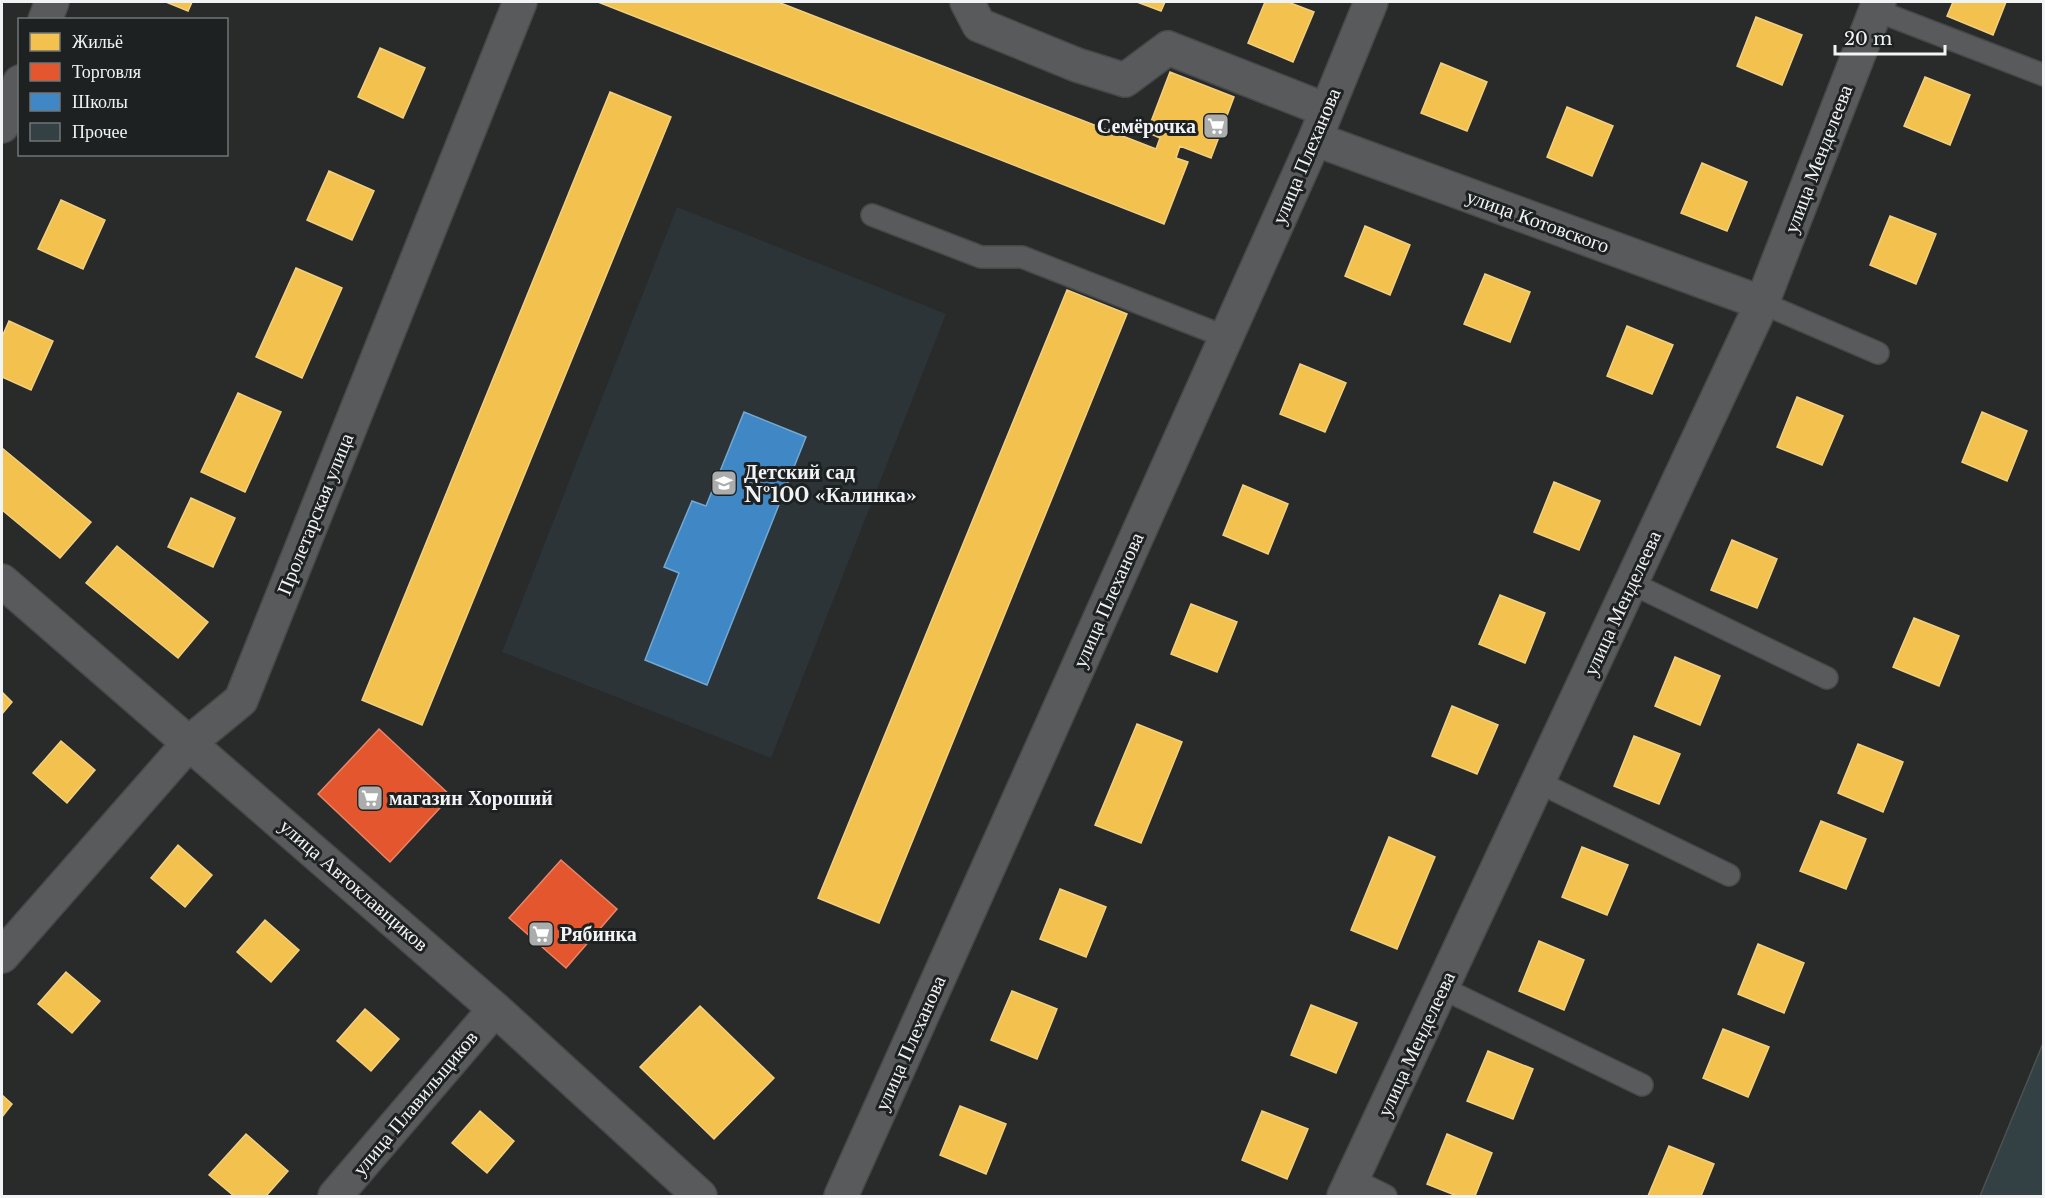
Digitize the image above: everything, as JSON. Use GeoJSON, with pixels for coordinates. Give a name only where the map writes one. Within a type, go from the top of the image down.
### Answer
{"type":"FeatureCollection","features":[{"type":"Feature","properties":{"kind":"street"},"geometry":{"type":"LineString","coordinates":[[46,18],[52,2]]}},
{"type":"Feature","properties":{"kind":"street","name":"Пролетарская улица"},"geometry":{"type":"LineString","coordinates":[[2,956],[190,742],[241,700],[520,2]]}},
{"type":"Feature","properties":{"kind":"street","name":"улица Котовского"},"geometry":{"type":"LineString","coordinates":[[968,2],[979,25],[1077,65],[1125,80],[1168,48],[1320,124],[1762,303]]}},
{"type":"Feature","properties":{"kind":"street","name":"улица Плеханова"},"geometry":{"type":"LineString","coordinates":[[841,1197],[1226,337],[1371,2]]}},
{"type":"Feature","properties":{"kind":"street","name":"улица Менделеева"},"geometry":{"type":"LineString","coordinates":[[1348,1188],[1762,303],[1877,6]]}},
{"type":"Feature","properties":{"kind":"street"},"geometry":{"type":"LineString","coordinates":[[2,126],[18,87]]}},
{"type":"Feature","properties":{"kind":"street","name":"улица Автоклавщиков"},"geometry":{"type":"LineString","coordinates":[[2,581],[495,1009],[700,1197]]}},
{"type":"Feature","properties":{"kind":"street","name":"улица Плавильщиков"},"geometry":{"type":"LineString","coordinates":[[335,1197],[495,1009]]}},
{"type":"Feature","properties":{"kind":"lane"},"geometry":{"type":"LineString","coordinates":[[1877,6],[2043,75]]}},
{"type":"Feature","properties":{"kind":"lane"},"geometry":{"type":"LineString","coordinates":[[872,215],[981,257],[1023,257],[1226,337]]}},
{"type":"Feature","properties":{"kind":"lane"},"geometry":{"type":"LineString","coordinates":[[1762,303],[1878,353]]}},
{"type":"Feature","properties":{"kind":"lane"},"geometry":{"type":"LineString","coordinates":[[1631,583],[1827,678]]}},
{"type":"Feature","properties":{"kind":"lane"},"geometry":{"type":"LineString","coordinates":[[1538,782],[1729,876]]}},
{"type":"Feature","properties":{"kind":"lane"},"geometry":{"type":"LineString","coordinates":[[1442,988],[1642,1085]]}},
{"type":"Feature","properties":{"kind":"lane"},"geometry":{"type":"LineString","coordinates":[[1348,1188],[1386,1197]]}},
{"type":"Feature","properties":{"kind":"shaded area","name":"Детский сад №100 «Калинка»"},"geometry":{"type":"Polygon","coordinates":[[[677,207],[946,314],[771,758],[502,652],[677,207]]]}},
{"type":"Feature","properties":{"kind":"building: Жильё"},"geometry":{"type":"Polygon","coordinates":[[[166,2],[192,2],[188,11],[166,2]]]}},
{"type":"Feature","properties":{"kind":"building: Жильё"},"geometry":{"type":"Polygon","coordinates":[[[598,2],[778,2],[1156,149],[1160,138],[1147,132],[1170,72],[1234,97],[1211,158],[1180,146],[1176,158],[1188,162],[1164,224],[598,2]]]}},
{"type":"Feature","properties":{"kind":"building: Жильё"},"geometry":{"type":"Polygon","coordinates":[[[1137,2],[1165,2],[1161,11],[1137,2]]]}},
{"type":"Feature","properties":{"kind":"building: Жильё"},"geometry":{"type":"Polygon","coordinates":[[[1265,2],[1288,2],[1314,12],[1293,62],[1248,43],[1265,2]]]}},
{"type":"Feature","properties":{"kind":"building: Жильё"},"geometry":{"type":"Polygon","coordinates":[[[1953,2],[2006,2],[1993,35],[1947,16],[1953,2]]]}},
{"type":"Feature","properties":{"kind":"building: Жильё"},"geometry":{"type":"Polygon","coordinates":[[[1756,17],[1802,35],[1782,85],[1737,66],[1756,17]]]}},
{"type":"Feature","properties":{"kind":"building: Жильё"},"geometry":{"type":"Polygon","coordinates":[[[380,48],[425,68],[403,118],[358,97],[380,48]]]}},
{"type":"Feature","properties":{"kind":"building: Жильё"},"geometry":{"type":"Polygon","coordinates":[[[1441,63],[1487,82],[1467,131],[1421,113],[1441,63]]]}},
{"type":"Feature","properties":{"kind":"building: Жильё"},"geometry":{"type":"Polygon","coordinates":[[[1925,77],[1970,95],[1950,145],[1904,126],[1925,77]]]}},
{"type":"Feature","properties":{"kind":"building: Жильё"},"geometry":{"type":"Polygon","coordinates":[[[610,92],[671,117],[422,725],[362,700],[610,92]]]}},
{"type":"Feature","properties":{"kind":"building: Жильё"},"geometry":{"type":"Polygon","coordinates":[[[1567,107],[1613,126],[1592,176],[1547,157],[1567,107]]]}},
{"type":"Feature","properties":{"kind":"building: Жильё"},"geometry":{"type":"Polygon","coordinates":[[[1702,163],[1747,182],[1727,231],[1681,213],[1702,163]]]}},
{"type":"Feature","properties":{"kind":"building: Жильё"},"geometry":{"type":"Polygon","coordinates":[[[329,171],[374,191],[352,240],[307,220],[329,171]]]}},
{"type":"Feature","properties":{"kind":"building: Жильё"},"geometry":{"type":"Polygon","coordinates":[[[61,200],[105,220],[83,269],[38,249],[61,200]]]}},
{"type":"Feature","properties":{"kind":"building: Жильё"},"geometry":{"type":"Polygon","coordinates":[[[1890,216],[1936,234],[1916,284],[1870,265],[1890,216]]]}},
{"type":"Feature","properties":{"kind":"building: Жильё"},"geometry":{"type":"Polygon","coordinates":[[[1365,226],[1410,245],[1390,295],[1345,276],[1365,226]]]}},
{"type":"Feature","properties":{"kind":"building: Жильё"},"geometry":{"type":"Polygon","coordinates":[[[296,268],[342,288],[302,378],[256,357],[296,268]]]}},
{"type":"Feature","properties":{"kind":"building: Жильё"},"geometry":{"type":"Polygon","coordinates":[[[1485,274],[1530,292],[1510,342],[1464,324],[1485,274]]]}},
{"type":"Feature","properties":{"kind":"building: Жильё"},"geometry":{"type":"Polygon","coordinates":[[[1067,290],[1127,314],[879,923],[818,898],[1067,290]]]}},
{"type":"Feature","properties":{"kind":"building: Жильё"},"geometry":{"type":"Polygon","coordinates":[[[9,321],[53,341],[31,390],[2,377],[2,337],[9,321]]]}},
{"type":"Feature","properties":{"kind":"building: Жильё"},"geometry":{"type":"Polygon","coordinates":[[[1627,326],[1673,345],[1652,394],[1607,376],[1627,326]]]}},
{"type":"Feature","properties":{"kind":"building: Жильё"},"geometry":{"type":"Polygon","coordinates":[[[1300,364],[1346,383],[1325,432],[1280,414],[1300,364]]]}},
{"type":"Feature","properties":{"kind":"building: Жильё"},"geometry":{"type":"Polygon","coordinates":[[[238,393],[281,412],[245,492],[201,472],[238,393]]]}},
{"type":"Feature","properties":{"kind":"building: Жильё"},"geometry":{"type":"Polygon","coordinates":[[[1797,397],[1843,416],[1822,465],[1777,447],[1797,397]]]}},
{"type":"Feature","properties":{"kind":"building: Жильё"},"geometry":{"type":"Polygon","coordinates":[[[1982,412],[2027,431],[2007,481],[1962,462],[1982,412]]]}},
{"type":"Feature","properties":{"kind":"building: Жильё"},"geometry":{"type":"Polygon","coordinates":[[[2,448],[91,522],[60,558],[2,510],[2,448]]]}},
{"type":"Feature","properties":{"kind":"building: Жильё"},"geometry":{"type":"Polygon","coordinates":[[[1554,482],[1600,501],[1579,550],[1534,532],[1554,482]]]}},
{"type":"Feature","properties":{"kind":"building: Жильё"},"geometry":{"type":"Polygon","coordinates":[[[1243,485],[1288,504],[1268,554],[1223,535],[1243,485]]]}},
{"type":"Feature","properties":{"kind":"building: Жильё"},"geometry":{"type":"Polygon","coordinates":[[[191,498],[235,518],[213,567],[168,547],[191,498]]]}},
{"type":"Feature","properties":{"kind":"building: Жильё"},"geometry":{"type":"Polygon","coordinates":[[[1732,540],[1777,559],[1757,608],[1711,590],[1732,540]]]}},
{"type":"Feature","properties":{"kind":"building: Жильё"},"geometry":{"type":"Polygon","coordinates":[[[117,546],[208,622],[178,658],[86,583],[117,546]]]}},
{"type":"Feature","properties":{"kind":"building: Жильё"},"geometry":{"type":"Polygon","coordinates":[[[1500,595],[1545,613],[1525,663],[1479,644],[1500,595]]]}},
{"type":"Feature","properties":{"kind":"building: Жильё"},"geometry":{"type":"Polygon","coordinates":[[[1191,604],[1237,622],[1217,672],[1171,654],[1191,604]]]}},
{"type":"Feature","properties":{"kind":"building: Жильё"},"geometry":{"type":"Polygon","coordinates":[[[1914,618],[1959,636],[1939,686],[1893,667],[1914,618]]]}},
{"type":"Feature","properties":{"kind":"building: Жильё"},"geometry":{"type":"Polygon","coordinates":[[[1675,657],[1720,676],[1700,725],[1655,706],[1675,657]]]}},
{"type":"Feature","properties":{"kind":"building: Жильё"},"geometry":{"type":"Polygon","coordinates":[[[2,692],[12,702],[2,714],[2,692]]]}},
{"type":"Feature","properties":{"kind":"building: Жильё"},"geometry":{"type":"Polygon","coordinates":[[[1452,706],[1498,725],[1477,774],[1432,756],[1452,706]]]}},
{"type":"Feature","properties":{"kind":"building: Жильё"},"geometry":{"type":"Polygon","coordinates":[[[1137,724],[1182,742],[1141,843],[1095,825],[1137,724]]]}},
{"type":"Feature","properties":{"kind":"building: Жильё"},"geometry":{"type":"Polygon","coordinates":[[[1634,736],[1680,754],[1659,804],[1614,786],[1634,736]]]}},
{"type":"Feature","properties":{"kind":"building: Жильё"},"geometry":{"type":"Polygon","coordinates":[[[61,741],[95,770],[67,803],[33,773],[61,741]]]}},
{"type":"Feature","properties":{"kind":"building: Жильё"},"geometry":{"type":"Polygon","coordinates":[[[1858,744],[1903,762],[1883,812],[1838,793],[1858,744]]]}},
{"type":"Feature","properties":{"kind":"building: Жильё"},"geometry":{"type":"Polygon","coordinates":[[[1821,821],[1866,839],[1846,889],[1800,871],[1821,821]]]}},
{"type":"Feature","properties":{"kind":"building: Жильё"},"geometry":{"type":"Polygon","coordinates":[[[1389,837],[1435,857],[1397,949],[1351,930],[1389,837]]]}},
{"type":"Feature","properties":{"kind":"building: Жильё"},"geometry":{"type":"Polygon","coordinates":[[[178,845],[212,875],[185,907],[151,878],[178,845]]]}},
{"type":"Feature","properties":{"kind":"building: Жильё"},"geometry":{"type":"Polygon","coordinates":[[[1582,847],[1628,865],[1607,915],[1562,897],[1582,847]]]}},
{"type":"Feature","properties":{"kind":"building: Жильё"},"geometry":{"type":"Polygon","coordinates":[[[1060,889],[1106,907],[1086,957],[1040,939],[1060,889]]]}},
{"type":"Feature","properties":{"kind":"building: Жильё"},"geometry":{"type":"Polygon","coordinates":[[[265,920],[299,950],[271,982],[237,952],[265,920]]]}},
{"type":"Feature","properties":{"kind":"building: Жильё"},"geometry":{"type":"Polygon","coordinates":[[[1539,941],[1584,960],[1564,1010],[1519,991],[1539,941]]]}},
{"type":"Feature","properties":{"kind":"building: Жильё"},"geometry":{"type":"Polygon","coordinates":[[[1758,944],[1804,963],[1784,1013],[1738,994],[1758,944]]]}},
{"type":"Feature","properties":{"kind":"building: Жильё"},"geometry":{"type":"Polygon","coordinates":[[[66,972],[100,1001],[72,1033],[38,1004],[66,972]]]}},
{"type":"Feature","properties":{"kind":"building: Жильё"},"geometry":{"type":"Polygon","coordinates":[[[1012,991],[1057,1009],[1037,1059],[991,1040],[1012,991]]]}},
{"type":"Feature","properties":{"kind":"building: Жильё"},"geometry":{"type":"Polygon","coordinates":[[[1311,1005],[1357,1023],[1336,1073],[1291,1055],[1311,1005]]]}},
{"type":"Feature","properties":{"kind":"building: Жильё"},"geometry":{"type":"Polygon","coordinates":[[[700,1006],[774,1078],[714,1139],[640,1067],[700,1006]]]}},
{"type":"Feature","properties":{"kind":"building: Жильё"},"geometry":{"type":"Polygon","coordinates":[[[365,1009],[399,1039],[371,1071],[337,1041],[365,1009]]]}},
{"type":"Feature","properties":{"kind":"building: Жильё"},"geometry":{"type":"Polygon","coordinates":[[[1723,1029],[1769,1047],[1748,1097],[1703,1078],[1723,1029]]]}},
{"type":"Feature","properties":{"kind":"building: Жильё"},"geometry":{"type":"Polygon","coordinates":[[[1488,1051],[1533,1069],[1513,1119],[1467,1101],[1488,1051]]]}},
{"type":"Feature","properties":{"kind":"building: Жильё"},"geometry":{"type":"Polygon","coordinates":[[[2,1095],[12,1104],[2,1117],[2,1095]]]}},
{"type":"Feature","properties":{"kind":"building: Жильё"},"geometry":{"type":"Polygon","coordinates":[[[960,1106],[1006,1124],[986,1174],[940,1155],[960,1106]]]}},
{"type":"Feature","properties":{"kind":"building: Жильё"},"geometry":{"type":"Polygon","coordinates":[[[480,1111],[514,1141],[487,1173],[452,1143],[480,1111]]]}},
{"type":"Feature","properties":{"kind":"building: Жильё"},"geometry":{"type":"Polygon","coordinates":[[[1262,1111],[1308,1129],[1287,1179],[1242,1160],[1262,1111]]]}},
{"type":"Feature","properties":{"kind":"building: Жильё"},"geometry":{"type":"Polygon","coordinates":[[[246,1134],[288,1171],[266,1196],[234,1196],[209,1175],[246,1134]]]}},
{"type":"Feature","properties":{"kind":"building: Жильё"},"geometry":{"type":"Polygon","coordinates":[[[1447,1134],[1492,1153],[1475,1196],[1457,1196],[1427,1184],[1447,1134]]]}},
{"type":"Feature","properties":{"kind":"building: Жильё"},"geometry":{"type":"Polygon","coordinates":[[[1669,1146],[1714,1164],[1701,1196],[1648,1196],[1669,1146]]]}},
{"type":"Feature","properties":{"kind":"building: Торговля"},"geometry":{"type":"Polygon","coordinates":[[[379,729],[451,796],[390,862],[318,794],[379,729]]]}},
{"type":"Feature","properties":{"kind":"building: Торговля"},"geometry":{"type":"Polygon","coordinates":[[[561,860],[617,909],[566,968],[509,918],[561,860]]]}},
{"type":"Feature","properties":{"kind":"building: Школы"},"geometry":{"type":"Polygon","coordinates":[[[744,412],[806,437],[707,685],[645,660],[679,573],[664,567],[692,501],[706,506],[744,412]]]}},
{"type":"Feature","properties":{"kind":"building: Прочее"},"geometry":{"type":"Polygon","coordinates":[[[2044,1041],[2044,1196],[1980,1196],[2044,1041]]]}},
{"type":"Feature","properties":{"kind":"place","name":"Семёрочка"},"geometry":{"type":"Point","coordinates":[1216,126]}},
{"type":"Feature","properties":{"kind":"place","name":"Детский сад №100 «Калинка»"},"geometry":{"type":"Point","coordinates":[724,483]}},
{"type":"Feature","properties":{"kind":"place","name":"магазин Хороший"},"geometry":{"type":"Point","coordinates":[370,798]}},
{"type":"Feature","properties":{"kind":"place","name":"Рябинка"},"geometry":{"type":"Point","coordinates":[541,934]}}]}
